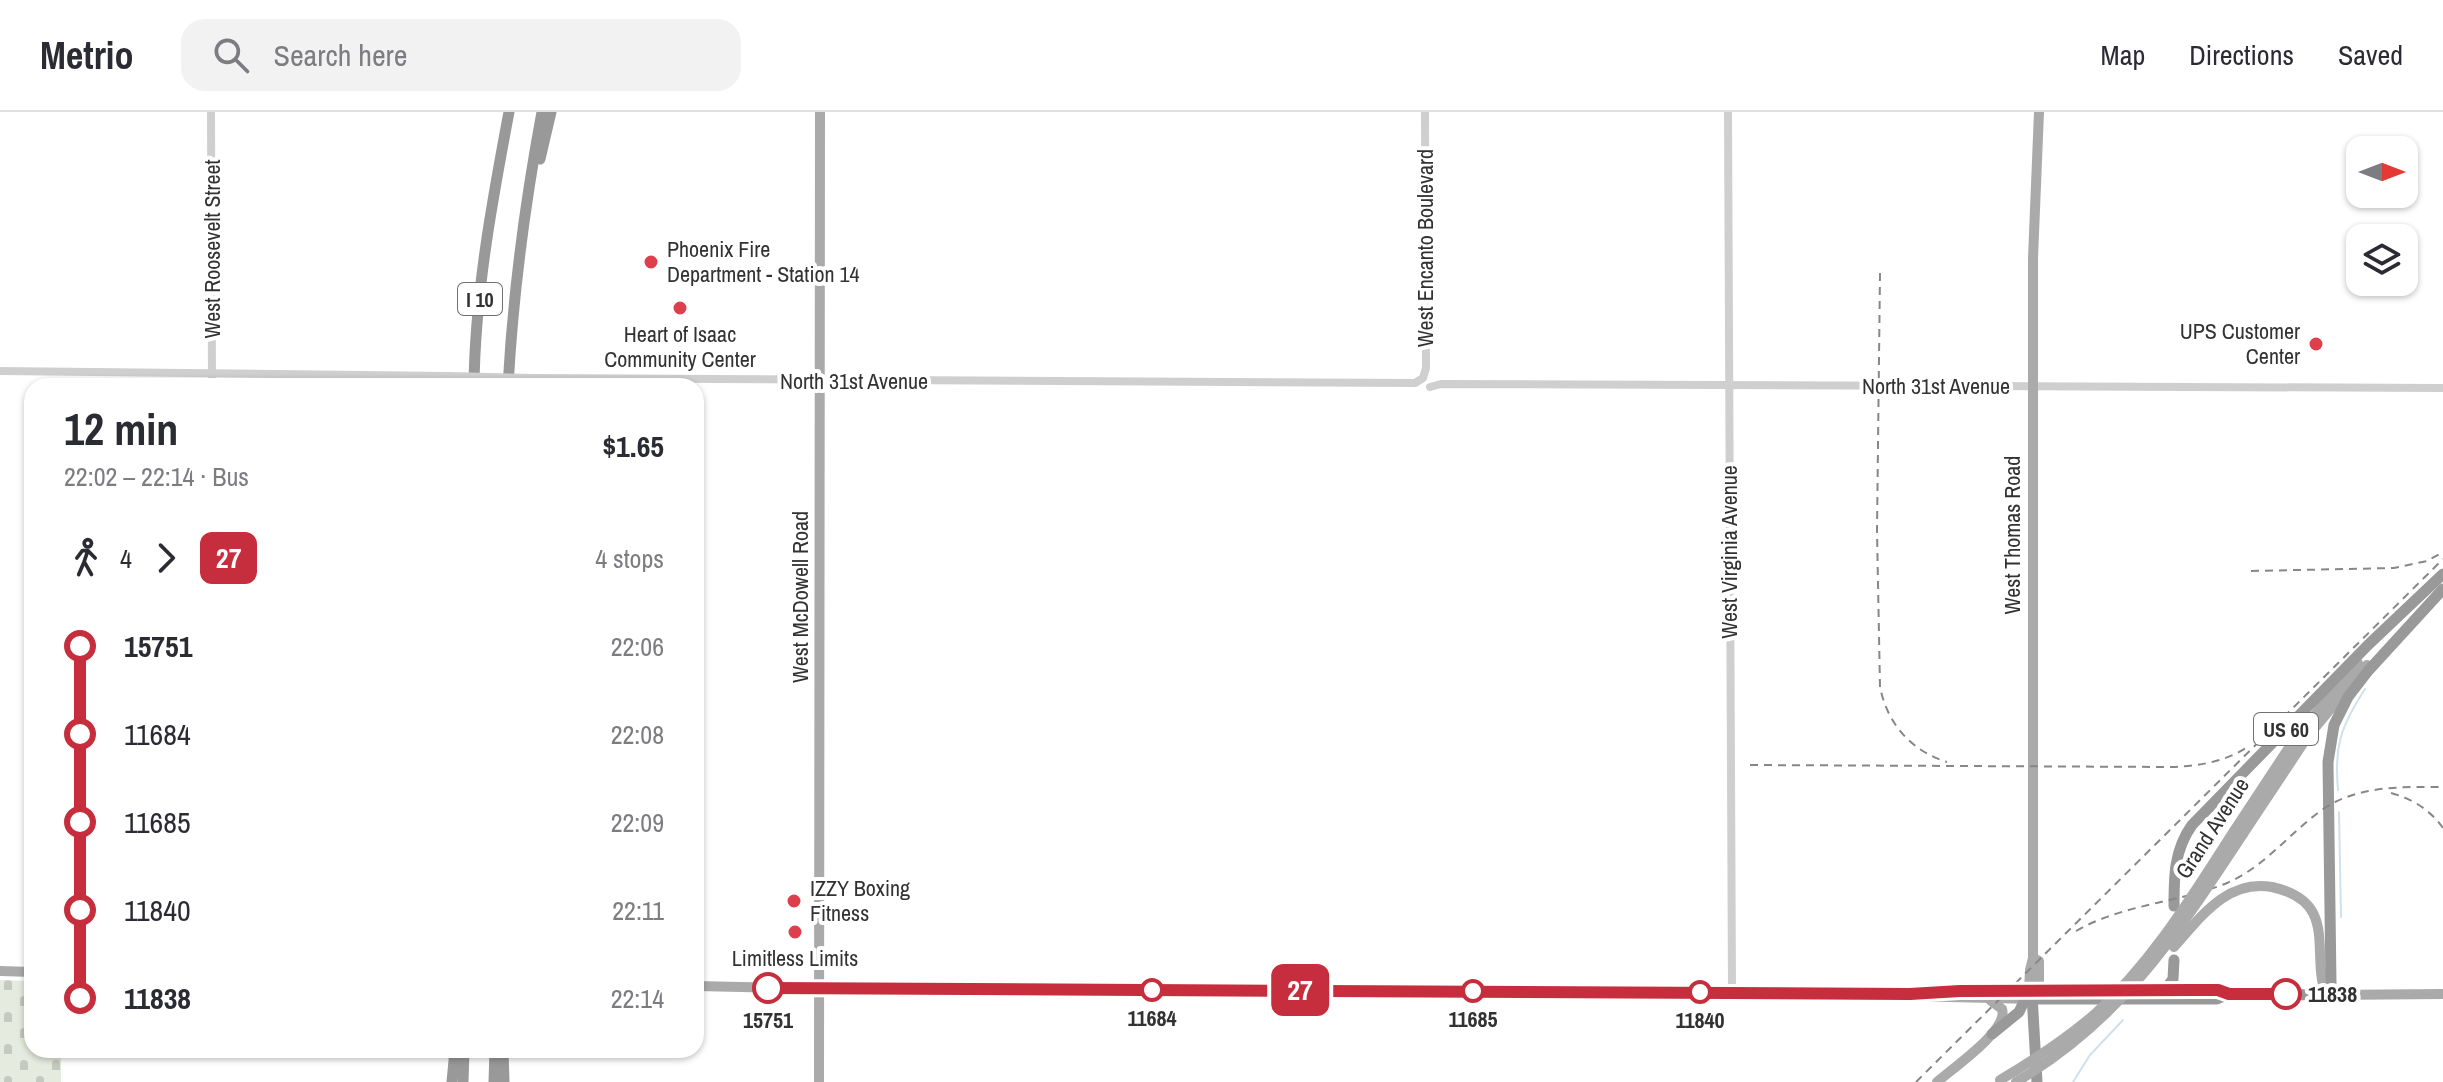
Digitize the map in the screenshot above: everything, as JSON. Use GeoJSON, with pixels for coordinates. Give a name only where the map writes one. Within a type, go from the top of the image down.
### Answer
{"type":"FeatureCollection","features":[{"type":"Feature","properties":{"kind":"highway"},"geometry":{"type":"LineString","coordinates":[[491,211],[503,112]]}},
{"type":"Feature","properties":{"kind":"highway","name":"I 10"},"geometry":{"type":"LineString","coordinates":[[475,378],[491,211],[509,112]]}},
{"type":"Feature","properties":{"kind":"highway","name":"I 10"},"geometry":{"type":"LineString","coordinates":[[508,378],[524,218],[542,112]]}},
{"type":"Feature","properties":{"kind":"highway"},"geometry":{"type":"LineString","coordinates":[[524,218],[551,112]]}},
{"type":"Feature","properties":{"kind":"highway","name":"US 60"},"geometry":{"type":"LineString","coordinates":[[2174,906],[2178,853],[2192,825],[2442,574]]}},
{"type":"Feature","properties":{"kind":"highway","name":"Grand Avenue"},"geometry":{"type":"LineString","coordinates":[[2430,602],[2443,589]]}},
{"type":"Feature","properties":{"kind":"highway","name":"US 60"},"geometry":{"type":"LineString","coordinates":[[2326,995],[2331,983],[2328,762],[2334,725],[2343,704],[2368,671],[2430,602]]}},
{"type":"Feature","properties":{"kind":"highway"},"geometry":{"type":"LineString","coordinates":[[2161,995],[2173,979],[2174,960]]}},
{"type":"Feature","properties":{"kind":"highway"},"geometry":{"type":"LineString","coordinates":[[1992,1034],[2019,1012],[2032,995],[2187,995],[2193,990]]}},
{"type":"Feature","properties":{"kind":"highway"},"geometry":{"type":"LineString","coordinates":[[2161,995],[2217,999],[2229,994],[2326,995]]}},
{"type":"Feature","properties":{"kind":"highway","name":"West Thomas Road"},"geometry":{"type":"LineString","coordinates":[[2032,995],[2037,1082]]}},
{"type":"Feature","properties":{"kind":"highway"},"geometry":{"type":"LineString","coordinates":[[452,1082],[454,1058]]}},
{"type":"Feature","properties":{"kind":"highway"},"geometry":{"type":"LineString","coordinates":[[463,1082],[464,1058]]}},
{"type":"Feature","properties":{"kind":"highway"},"geometry":{"type":"LineString","coordinates":[[494,1082],[495,1058]]}},
{"type":"Feature","properties":{"kind":"highway"},"geometry":{"type":"LineString","coordinates":[[503,1058],[504,1082]]}},
{"type":"Feature","properties":{"kind":"main road","name":"West McDowell Road"},"geometry":{"type":"LineString","coordinates":[[819,1082],[820,112]]}},
{"type":"Feature","properties":{"kind":"main road","name":"West Thomas Road"},"geometry":{"type":"LineString","coordinates":[[2032,995],[2039,961],[2033,958],[2033,258],[2039,112]]}},
{"type":"Feature","properties":{"kind":"main road","name":"Grand Avenue"},"geometry":{"type":"LineString","coordinates":[[2016,1082],[2096,1024],[2166,949],[2294,740],[2323,703],[2442,574]]}},
{"type":"Feature","properties":{"kind":"main road","name":"Grand Avenue"},"geometry":{"type":"LineString","coordinates":[[1998,1081],[2063,1039],[2123,985],[2171,927],[2319,721],[2377,653],[2430,602]]}},
{"type":"Feature","properties":{"kind":"main road"},"geometry":{"type":"LineString","coordinates":[[2096,1024],[2121,1005],[2220,899],[2239,888],[2256,885],[2296,896],[2315,919],[2321,936],[2321,983],[2326,995],[2443,994]]}},
{"type":"Feature","properties":{"kind":"main road"},"geometry":{"type":"LineString","coordinates":[[0,971],[24,972]]}},
{"type":"Feature","properties":{"kind":"main road"},"geometry":{"type":"LineString","coordinates":[[704,986],[2032,995]]}},
{"type":"Feature","properties":{"kind":"main road"},"geometry":{"type":"LineString","coordinates":[[2193,990],[2218,990],[2229,994]]}},
{"type":"Feature","properties":{"kind":"main road"},"geometry":{"type":"LineString","coordinates":[[1910,994],[1988,999],[2032,995]]}},
{"type":"Feature","properties":{"kind":"main road"},"geometry":{"type":"LineString","coordinates":[[1937,1082],[2002,1022],[2004,1013],[2001,1007],[1988,999]]}},
{"type":"Feature","properties":{"kind":"street","name":"West Roosevelt Street"},"geometry":{"type":"LineString","coordinates":[[211,112],[212,378]]}},
{"type":"Feature","properties":{"kind":"street","name":"West Encanto Boulevard"},"geometry":{"type":"LineString","coordinates":[[1419,381],[1426,368],[1425,112]]}},
{"type":"Feature","properties":{"kind":"street","name":"West Virginia Avenue"},"geometry":{"type":"LineString","coordinates":[[1728,112],[1732,992]]}},
{"type":"Feature","properties":{"kind":"street","name":"North 31st Avenue"},"geometry":{"type":"LineString","coordinates":[[0,371],[533,378]]}},
{"type":"Feature","properties":{"kind":"street","name":"North 31st Avenue"},"geometry":{"type":"LineString","coordinates":[[704,380],[1361,384],[1409,384],[1419,381]]}},
{"type":"Feature","properties":{"kind":"street","name":"North 31st Avenue"},"geometry":{"type":"LineString","coordinates":[[1430,387],[1441,384],[2443,388]]}},
{"type":"Feature","properties":{"kind":"green space"},"geometry":{"type":"Polygon","coordinates":[[[0,980],[24,981],[24,1058],[61,1058],[61,1082],[0,1082],[0,980]]]}},
{"type":"Feature","properties":{"kind":"waterway"},"geometry":{"type":"LineString","coordinates":[[2338,790],[2338,748],[2350,714],[2365,689]]}},
{"type":"Feature","properties":{"kind":"waterway"},"geometry":{"type":"LineString","coordinates":[[2339,812],[2341,917]]}},
{"type":"Feature","properties":{"kind":"waterway"},"geometry":{"type":"LineString","coordinates":[[2073,1082],[2090,1055],[2123,1020]]}},
{"type":"Feature","properties":{"kind":"railway"},"geometry":{"type":"LineString","coordinates":[[1880,273],[1877,531],[1880,687],[1888,712],[1903,734],[1922,751],[1947,762]]}},
{"type":"Feature","properties":{"kind":"railway"},"geometry":{"type":"LineString","coordinates":[[2251,571],[2394,568],[2427,561],[2443,552]]}},
{"type":"Feature","properties":{"kind":"railway"},"geometry":{"type":"LineString","coordinates":[[1916,1082],[2443,559]]}},
{"type":"Feature","properties":{"kind":"railway"},"geometry":{"type":"LineString","coordinates":[[1750,765],[2172,767],[2210,762],[2246,748]]}},
{"type":"Feature","properties":{"kind":"railway"},"geometry":{"type":"LineString","coordinates":[[2076,931],[2113,915],[2227,883],[2264,860],[2319,812],[2348,797],[2378,789],[2443,787]]}},
{"type":"Feature","properties":{"kind":"railway"},"geometry":{"type":"LineString","coordinates":[[2391,793],[2420,806],[2443,828]]}},
{"type":"Feature","properties":{"kind":"bus line","name":"27"},"geometry":{"type":"LineString","coordinates":[[768,988],[1910,994],[2218,990],[2229,994],[2286,994]]}},
{"type":"Feature","properties":{"kind":"place","name":"Phoenix Fire Department - Station 14"},"geometry":{"type":"Point","coordinates":[651,262]}},
{"type":"Feature","properties":{"kind":"place","name":"Heart of Isaac Community Center"},"geometry":{"type":"Point","coordinates":[680,308]}},
{"type":"Feature","properties":{"kind":"place","name":"UPS Customer Center"},"geometry":{"type":"Point","coordinates":[2316,344]}},
{"type":"Feature","properties":{"kind":"place","name":"IZZY Boxing Fitness"},"geometry":{"type":"Point","coordinates":[794,901]}},
{"type":"Feature","properties":{"kind":"place","name":"Limitless Limits"},"geometry":{"type":"Point","coordinates":[795,932]}},
{"type":"Feature","properties":{"kind":"place","name":"15751"},"geometry":{"type":"Point","coordinates":[768,988]}},
{"type":"Feature","properties":{"kind":"place","name":"11684"},"geometry":{"type":"Point","coordinates":[1152,990]}},
{"type":"Feature","properties":{"kind":"place","name":"11685"},"geometry":{"type":"Point","coordinates":[1473,991]}},
{"type":"Feature","properties":{"kind":"place","name":"11840"},"geometry":{"type":"Point","coordinates":[1700,992]}},
{"type":"Feature","properties":{"kind":"place","name":"11838"},"geometry":{"type":"Point","coordinates":[2286,994]}}]}
